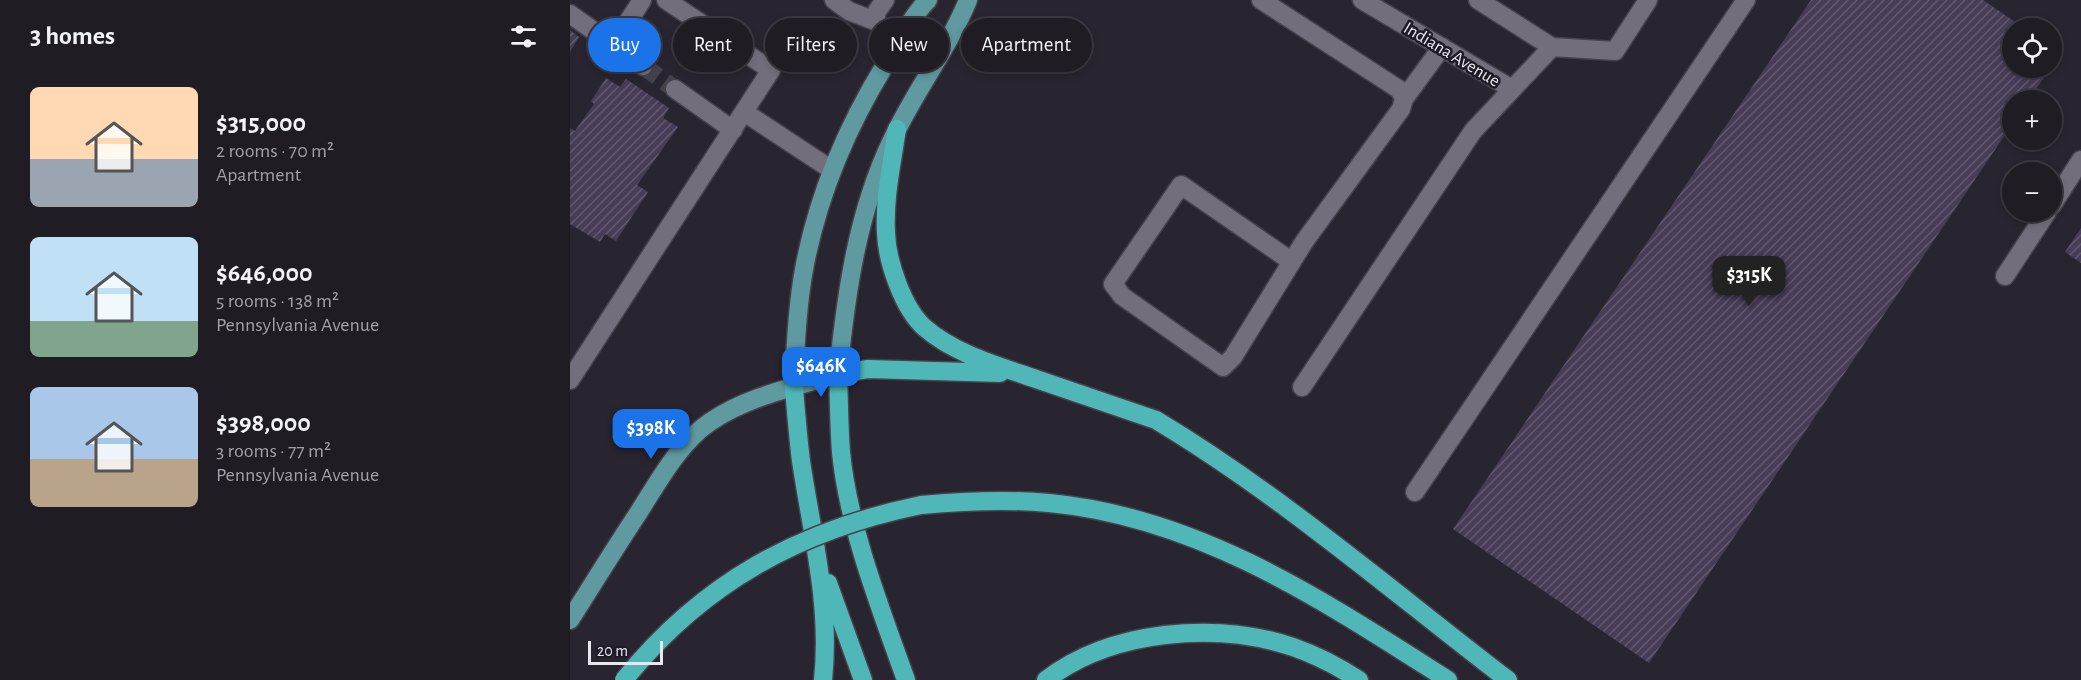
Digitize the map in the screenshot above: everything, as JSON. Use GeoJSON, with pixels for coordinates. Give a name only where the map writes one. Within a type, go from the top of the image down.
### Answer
{"type":"FeatureCollection","features":[{"type":"Feature","properties":{"kind":"highway"},"geometry":{"type":"LineString","coordinates":[[897,129],[887,196],[886,235],[893,269],[906,300],[923,326],[948,345],[987,362],[1156,420],[1181,435],[1275,500],[1508,680]]}},
{"type":"Feature","properties":{"kind":"highway"},"geometry":{"type":"LineString","coordinates":[[906,680],[865,557],[849,498],[841,453],[838,374],[868,369],[984,371],[1026,376]]}},
{"type":"Feature","properties":{"kind":"highway"},"geometry":{"type":"LineString","coordinates":[[794,388],[801,460],[818,549],[825,630],[823,680]]}},
{"type":"Feature","properties":{"kind":"highway"},"geometry":{"type":"LineString","coordinates":[[624,680],[675,624],[717,589],[747,570],[788,549],[878,514],[921,506],[976,500],[1050,503],[1132,518],[1174,530],[1210,544],[1278,577],[1352,619],[1448,680]]}},
{"type":"Feature","properties":{"kind":"highway"},"geometry":{"type":"LineString","coordinates":[[818,549],[862,680]]}},
{"type":"Feature","properties":{"kind":"highway"},"geometry":{"type":"LineString","coordinates":[[1046,680],[1088,654],[1121,643],[1183,634],[1233,635],[1293,647],[1359,680]]}},
{"type":"Feature","properties":{"kind":"main road"},"geometry":{"type":"LineString","coordinates":[[916,18],[928,0]]}},
{"type":"Feature","properties":{"kind":"main road"},"geometry":{"type":"LineString","coordinates":[[572,613],[660,478],[696,434],[734,408],[759,397],[838,374],[850,276],[860,228],[872,192],[897,129],[911,101],[957,25],[968,0]]}},
{"type":"Feature","properties":{"kind":"main road"},"geometry":{"type":"LineString","coordinates":[[794,388],[795,348],[803,274],[813,228],[832,170],[855,117],[881,72]]}},
{"type":"Feature","properties":{"kind":"street"},"geometry":{"type":"LineString","coordinates":[[630,18],[642,0]]}},
{"type":"Feature","properties":{"kind":"street"},"geometry":{"type":"LineString","coordinates":[[570,380],[771,70],[666,0]]}},
{"type":"Feature","properties":{"kind":"street"},"geometry":{"type":"LineString","coordinates":[[834,0],[849,11],[869,19]]}},
{"type":"Feature","properties":{"kind":"street"},"geometry":{"type":"LineString","coordinates":[[876,18],[877,11],[885,0]]}},
{"type":"Feature","properties":{"kind":"street"},"geometry":{"type":"LineString","coordinates":[[1261,0],[1400,90],[1404,99]]}},
{"type":"Feature","properties":{"kind":"street","name":"Indiana Avenue"},"geometry":{"type":"LineString","coordinates":[[1362,0],[1512,89]]}},
{"type":"Feature","properties":{"kind":"street"},"geometry":{"type":"LineString","coordinates":[[1478,0],[1552,47],[1615,51],[1648,0]]}},
{"type":"Feature","properties":{"kind":"street"},"geometry":{"type":"LineString","coordinates":[[1415,492],[1746,0]]}},
{"type":"Feature","properties":{"kind":"street"},"geometry":{"type":"LineString","coordinates":[[570,14],[588,27]]}},
{"type":"Feature","properties":{"kind":"street"},"geometry":{"type":"LineString","coordinates":[[1291,261],[1181,185],[1113,284],[1122,296],[1223,367],[1233,357],[1291,261],[1401,109],[1404,99],[1442,47]]}},
{"type":"Feature","properties":{"kind":"street"},"geometry":{"type":"LineString","coordinates":[[1302,387],[1473,131],[1552,47]]}},
{"type":"Feature","properties":{"kind":"street"},"geometry":{"type":"LineString","coordinates":[[675,89],[733,130]]}},
{"type":"Feature","properties":{"kind":"street"},"geometry":{"type":"LineString","coordinates":[[744,112],[832,170]]}},
{"type":"Feature","properties":{"kind":"street"},"geometry":{"type":"LineString","coordinates":[[2062,189],[2081,160]]}},
{"type":"Feature","properties":{"kind":"street"},"geometry":{"type":"LineString","coordinates":[[2005,276],[2041,222]]}},
{"type":"Feature","properties":{"kind":"building"},"geometry":{"type":"Polygon","coordinates":[[[1811,0],[1983,0],[2009,18],[2002,18],[2002,78],[2044,78],[2035,90],[2002,90],[2002,139],[1649,663],[1453,529],[1811,0]]]}},
{"type":"Feature","properties":{"kind":"building"},"geometry":{"type":"Polygon","coordinates":[[[570,30],[579,37],[570,52],[570,30]]]}},
{"type":"Feature","properties":{"kind":"building"},"geometry":{"type":"Polygon","coordinates":[[[606,78],[620,87],[626,79],[669,108],[663,118],[678,127],[637,185],[648,192],[616,241],[605,234],[600,242],[570,224],[570,128],[575,131],[594,104],[591,101],[606,78]]]}},
{"type":"Feature","properties":{"kind":"building"},"geometry":{"type":"Polygon","coordinates":[[[2081,228],[2081,263],[2065,252],[2081,228]]]}},
{"type":"Feature","properties":{"kind":"tunnel"},"geometry":{"type":"LineString","coordinates":[[651,72],[675,89]]}}]}
